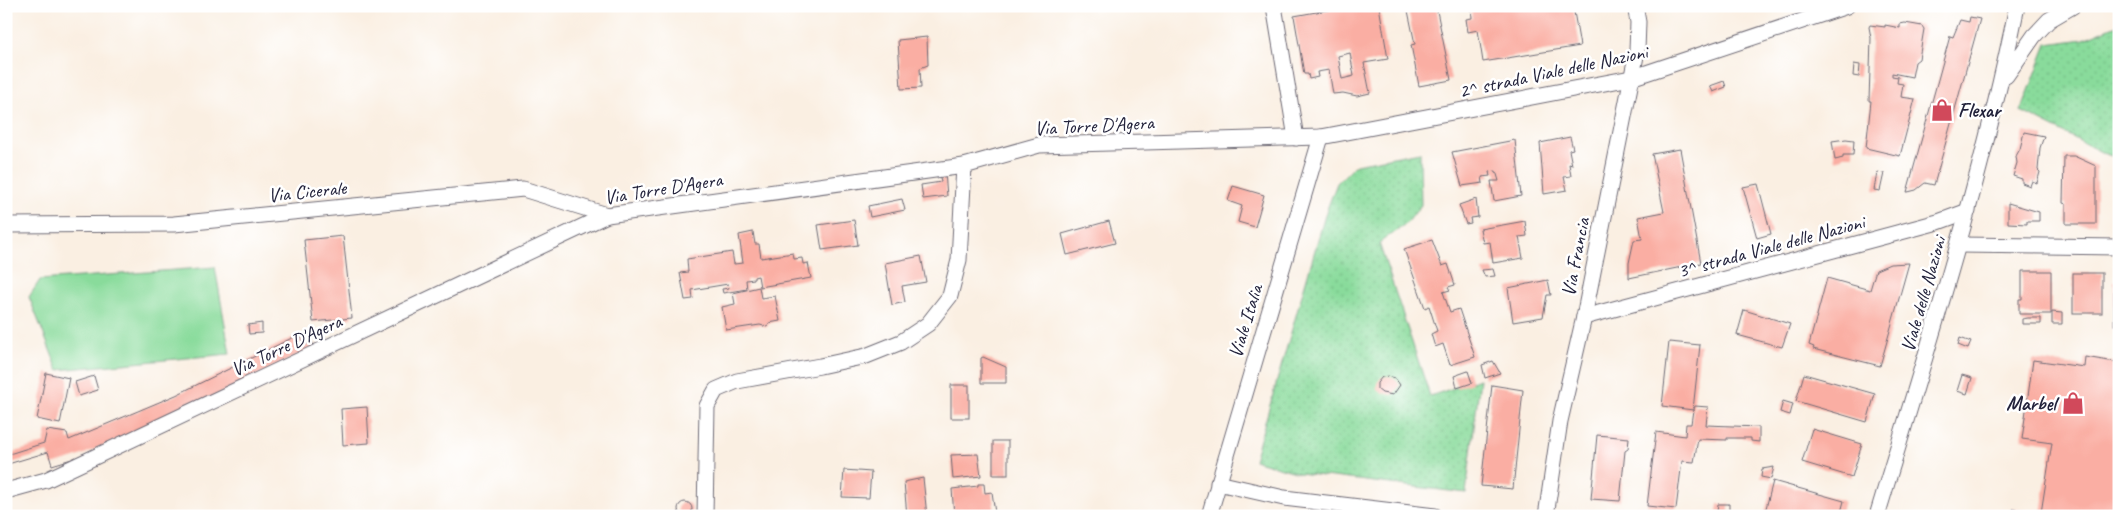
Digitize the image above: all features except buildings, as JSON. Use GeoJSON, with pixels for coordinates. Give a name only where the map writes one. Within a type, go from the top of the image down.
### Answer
{"type":"FeatureCollection","features":[{"type":"Feature","properties":{"kind":"street"},"geometry":{"type":"LineString","coordinates":[[1274,6],[1296,138]]}},
{"type":"Feature","properties":{"kind":"street","name":"Via Francia"},"geometry":{"type":"LineString","coordinates":[[1546,516],[1560,421],[1584,317],[1637,51],[1638,22],[1635,6]]}},
{"type":"Feature","properties":{"kind":"street","name":"2^ strada Viale delle Nazioni"},"geometry":{"type":"LineString","coordinates":[[1321,138],[1631,78],[1847,6]]}},
{"type":"Feature","properties":{"kind":"street","name":"Viale delle Nazioni"},"geometry":{"type":"LineString","coordinates":[[1877,516],[1959,245],[2002,81],[2017,6]]}},
{"type":"Feature","properties":{"kind":"street","name":"Viale delle Nazioni"},"geometry":{"type":"LineString","coordinates":[[2002,81],[2034,36],[2048,20],[2073,6]]}},
{"type":"Feature","properties":{"kind":"street","name":"Via Torre D'Agera"},"geometry":{"type":"LineString","coordinates":[[6,491],[46,480],[607,215],[964,166],[1039,145],[1321,138]]}},
{"type":"Feature","properties":{"kind":"street","name":"Viale Italia"},"geometry":{"type":"LineString","coordinates":[[1209,516],[1321,138]]}},
{"type":"Feature","properties":{"kind":"street"},"geometry":{"type":"LineString","coordinates":[[705,516],[707,406],[716,390],[737,381],[866,356],[901,342],[928,324],[950,296],[959,260],[964,166]]}},
{"type":"Feature","properties":{"kind":"street","name":"Via Cicerale"},"geometry":{"type":"LineString","coordinates":[[6,225],[174,224],[523,189],[607,215]]}},
{"type":"Feature","properties":{"kind":"street","name":"3^ strada Viale delle Nazioni"},"geometry":{"type":"LineString","coordinates":[[1584,317],[1928,225],[1968,211]]}},
{"type":"Feature","properties":{"kind":"street"},"geometry":{"type":"LineString","coordinates":[[1959,245],[2119,247]]}},
{"type":"Feature","properties":{"kind":"street"},"geometry":{"type":"LineString","coordinates":[[1218,483],[1284,498],[1435,516]]}},
{"type":"Feature","properties":{"kind":"green space"},"geometry":{"type":"Polygon","coordinates":[[[2119,24],[2119,158],[2105,154],[2021,111],[2047,44],[2084,39],[2119,24]]]}},
{"type":"Feature","properties":{"kind":"green space"},"geometry":{"type":"Polygon","coordinates":[[[1420,152],[1421,205],[1408,222],[1379,243],[1430,396],[1480,379],[1466,493],[1299,473],[1254,460],[1326,212],[1337,183],[1356,164],[1420,152]]]}},
{"type":"Feature","properties":{"kind":"green space"},"geometry":{"type":"Polygon","coordinates":[[[215,267],[230,354],[58,370],[29,297],[40,280],[215,267]]]}},
{"type":"Feature","properties":{"kind":"place","name":"Flexar"},"geometry":{"type":"Point","coordinates":[1942,110]}},
{"type":"Feature","properties":{"kind":"place","name":"Marbel"},"geometry":{"type":"Point","coordinates":[2073,403]}}]}
